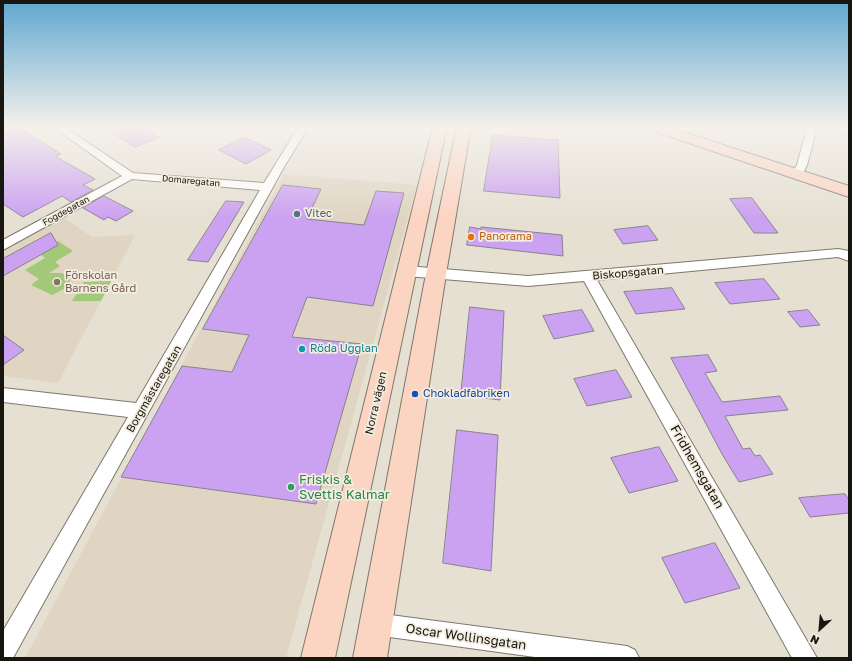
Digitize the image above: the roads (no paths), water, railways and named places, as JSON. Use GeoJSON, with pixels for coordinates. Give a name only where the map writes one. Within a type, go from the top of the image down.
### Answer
{"type":"FeatureCollection","features":[{"type":"Feature","properties":{"kind":"main road","name":"Norra vägen"},"geometry":{"type":"LineString","coordinates":[[318,658],[433,157]]}},
{"type":"Feature","properties":{"kind":"main road"},"geometry":{"type":"LineString","coordinates":[[370,658],[436,274],[458,157]]}},
{"type":"Feature","properties":{"kind":"main road"},"geometry":{"type":"LineString","coordinates":[[756,157],[800,170],[849,180]]}},
{"type":"Feature","properties":{"kind":"main road"},"geometry":{"type":"LineString","coordinates":[[766,157],[849,192]]}},
{"type":"Feature","properties":{"kind":"street","name":"Domaregatan"},"geometry":{"type":"LineString","coordinates":[[102,157],[130,176],[268,187]]}},
{"type":"Feature","properties":{"kind":"street","name":"Borgmästaregatan"},"geometry":{"type":"LineString","coordinates":[[3,653],[286,157]]}},
{"type":"Feature","properties":{"kind":"street"},"geometry":{"type":"LineString","coordinates":[[800,170],[804,157]]}},
{"type":"Feature","properties":{"kind":"street","name":"Fogdegatan"},"geometry":{"type":"LineString","coordinates":[[3,246],[130,176]]}},
{"type":"Feature","properties":{"kind":"street","name":"Biskopsgatan"},"geometry":{"type":"LineString","coordinates":[[406,271],[528,281],[589,277],[838,253],[849,256]]}},
{"type":"Feature","properties":{"kind":"street","name":"Fridhemsgatan"},"geometry":{"type":"LineString","coordinates":[[589,277],[805,658]]}},
{"type":"Feature","properties":{"kind":"street"},"geometry":{"type":"LineString","coordinates":[[3,395],[142,411]]}},
{"type":"Feature","properties":{"kind":"street","name":"Oscar Wollinsgatan"},"geometry":{"type":"LineString","coordinates":[[375,624],[628,658]]}},
{"type":"Feature","properties":{"kind":"place","name":"Vitec"},"geometry":{"type":"Point","coordinates":[297,214]}},
{"type":"Feature","properties":{"kind":"place","name":"Panorama"},"geometry":{"type":"Point","coordinates":[471,237]}},
{"type":"Feature","properties":{"kind":"place","name":"Förskolan Barnens Gård"},"geometry":{"type":"Point","coordinates":[57,282]}},
{"type":"Feature","properties":{"kind":"place","name":"Röda Ugglan"},"geometry":{"type":"Point","coordinates":[302,349]}},
{"type":"Feature","properties":{"kind":"place","name":"Chokladfabriken"},"geometry":{"type":"Point","coordinates":[415,394]}},
{"type":"Feature","properties":{"kind":"place","name":"Friskis & Svettis Kalmar"},"geometry":{"type":"Point","coordinates":[291,487]}}]}
